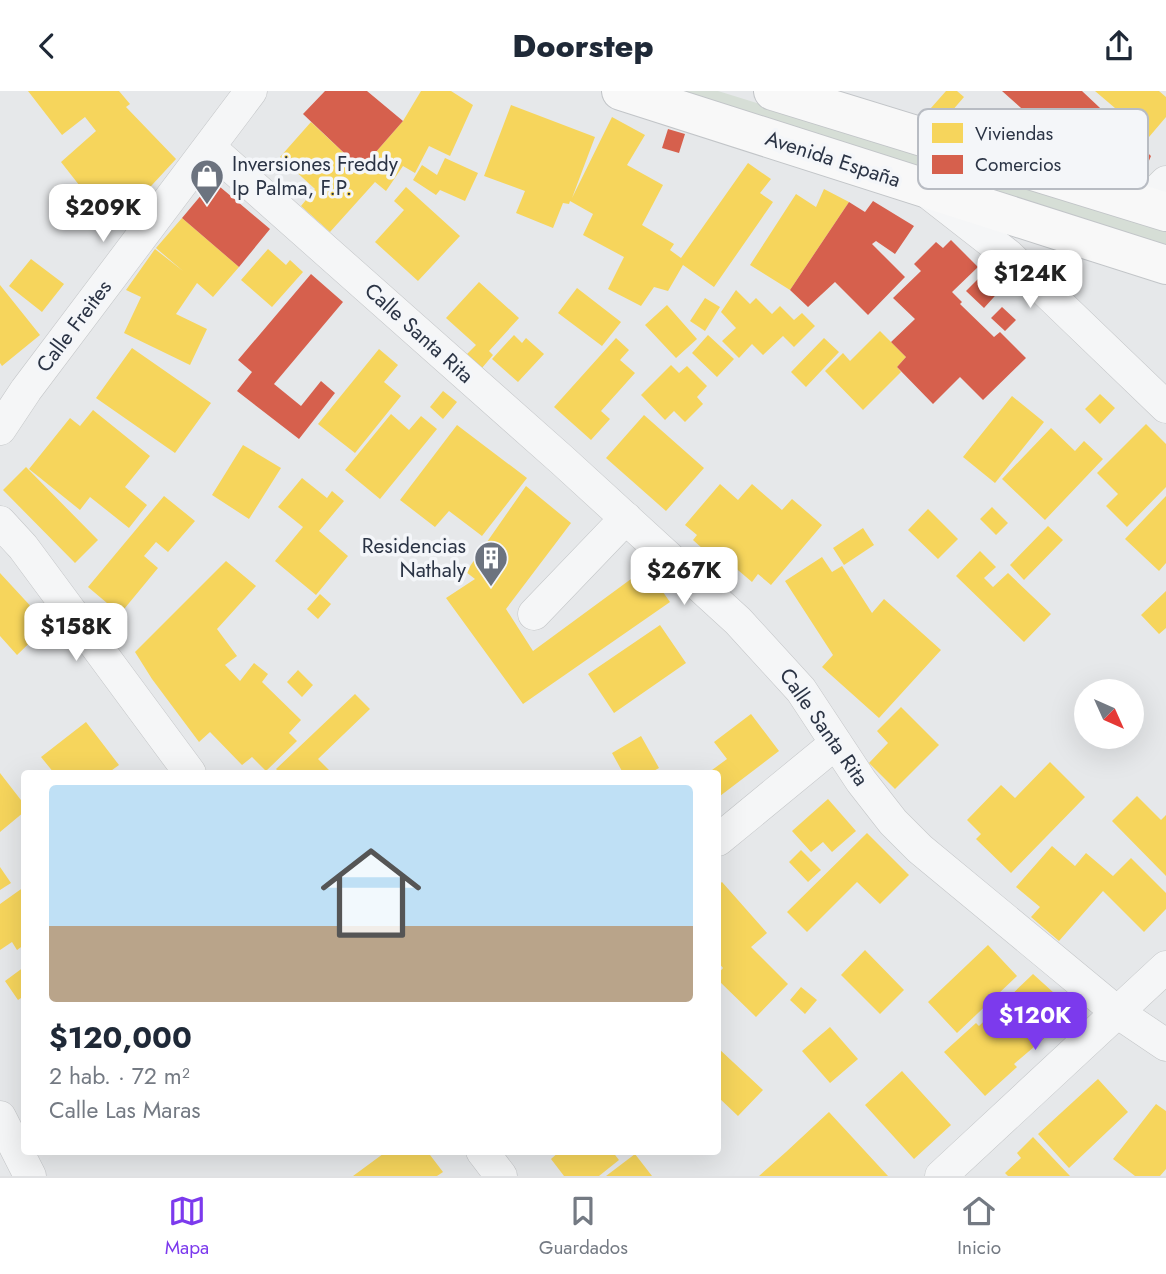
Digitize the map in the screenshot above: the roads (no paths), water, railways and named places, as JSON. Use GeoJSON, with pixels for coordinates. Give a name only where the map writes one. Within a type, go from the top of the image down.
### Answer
{"type":"FeatureCollection","features":[{"type":"Feature","properties":{"kind":"main road","name":"Avenida España"},"geometry":{"type":"LineString","coordinates":[[621,91],[918,186]]}},
{"type":"Feature","properties":{"kind":"main road"},"geometry":{"type":"LineString","coordinates":[[773,91],[847,104],[918,126]]}},
{"type":"Feature","properties":{"kind":"main road","name":"Avenida España"},"geometry":{"type":"LineString","coordinates":[[928,189],[1166,264]]}},
{"type":"Feature","properties":{"kind":"main road"},"geometry":{"type":"LineString","coordinates":[[1125,189],[1158,199]]}},
{"type":"Feature","properties":{"kind":"street","name":"Calle Freites"},"geometry":{"type":"LineString","coordinates":[[0,429],[26,390],[251,91]]}},
{"type":"Feature","properties":{"kind":"street","name":"Calle Santa Rita"},"geometry":{"type":"LineString","coordinates":[[209,147],[738,621],[801,690],[861,781],[893,822],[920,849],[1117,1012],[1166,1045]]}},
{"type":"Feature","properties":{"kind":"street"},"geometry":{"type":"LineString","coordinates":[[923,189],[1008,255],[1166,407]]}},
{"type":"Feature","properties":{"kind":"street"},"geometry":{"type":"LineString","coordinates":[[534,614],[626,518]]}},
{"type":"Feature","properties":{"kind":"street"},"geometry":{"type":"LineString","coordinates":[[0,522],[23,547],[188,770]]}},
{"type":"Feature","properties":{"kind":"street"},"geometry":{"type":"LineString","coordinates":[[721,838],[836,743]]}},
{"type":"Feature","properties":{"kind":"street"},"geometry":{"type":"LineString","coordinates":[[941,1176],[1166,967]]}},
{"type":"Feature","properties":{"kind":"street"},"geometry":{"type":"LineString","coordinates":[[0,1117],[30,1176]]}},
{"type":"Feature","properties":{"kind":"street"},"geometry":{"type":"LineString","coordinates":[[485,1155],[501,1176]]}},
{"type":"Feature","properties":{"kind":"place","name":"Inversiones Freddy Ip Palma, F.P."},"geometry":{"type":"Point","coordinates":[207,206]}},
{"type":"Feature","properties":{"kind":"place","name":"Residencias Nathaly"},"geometry":{"type":"Point","coordinates":[491,588]}}]}
